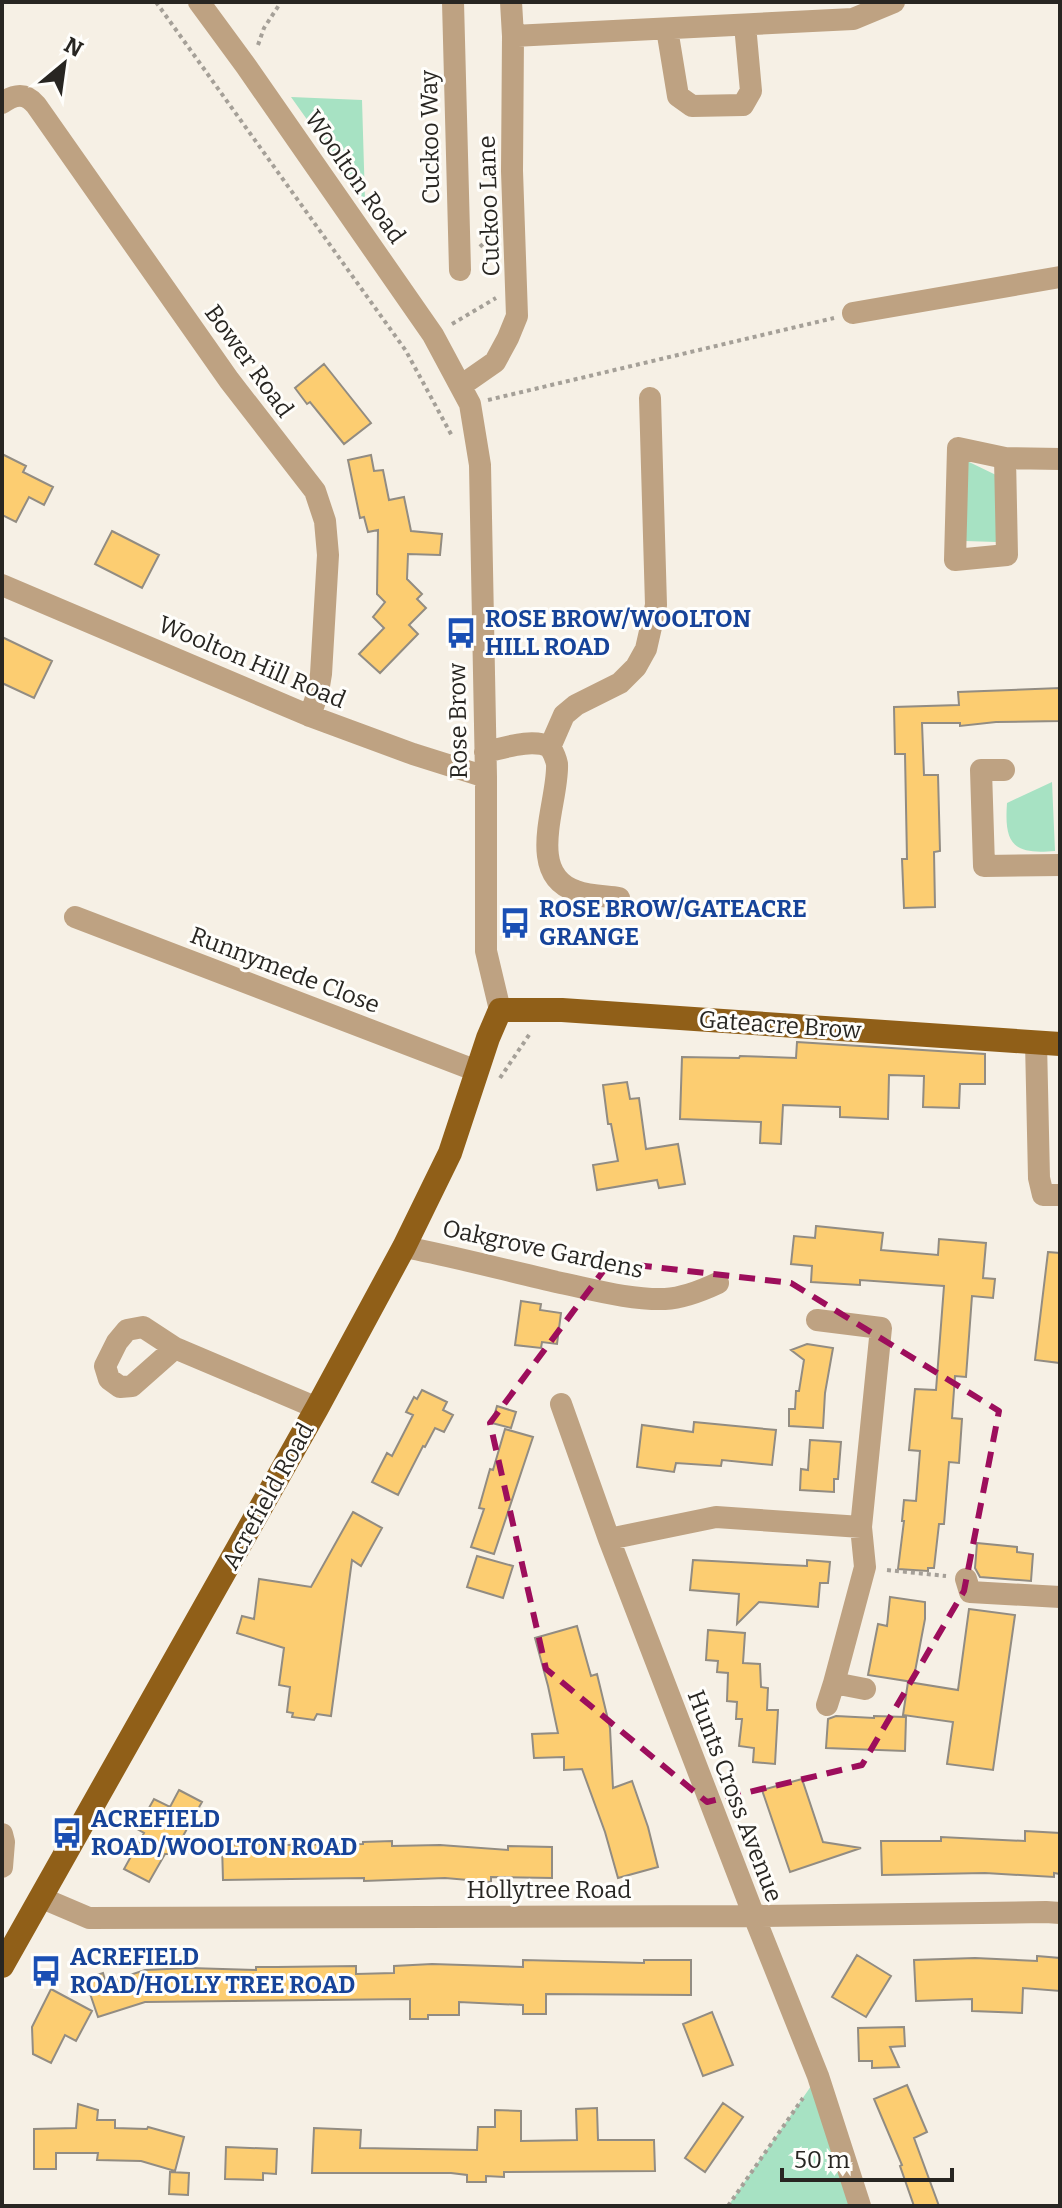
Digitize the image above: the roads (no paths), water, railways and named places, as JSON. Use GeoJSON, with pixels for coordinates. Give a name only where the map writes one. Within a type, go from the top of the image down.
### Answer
{"type":"FeatureCollection","features":[{"type":"Feature","properties":{"kind":"main road","name":"Gateacre Brow"},"geometry":{"type":"LineString","coordinates":[[500,1010],[562,1010],[1048,1043]]}},
{"type":"Feature","properties":{"kind":"main road","name":"Acrefield Road"},"geometry":{"type":"LineString","coordinates":[[5,1956],[42,1898],[404,1247],[450,1153],[500,1010]]}},
{"type":"Feature","properties":{"kind":"street","name":"Woolton Road"},"geometry":{"type":"LineString","coordinates":[[199,2],[433,335],[466,394]]}},
{"type":"Feature","properties":{"kind":"street","name":"Cuckoo Way"},"geometry":{"type":"LineString","coordinates":[[453,2],[460,270]]}},
{"type":"Feature","properties":{"kind":"street","name":"Cuckoo Lane"},"geometry":{"type":"LineString","coordinates":[[466,394],[495,362],[517,316],[511,2]]}},
{"type":"Feature","properties":{"kind":"street"},"geometry":{"type":"LineString","coordinates":[[513,36],[745,25],[894,2]]}},
{"type":"Feature","properties":{"kind":"street"},"geometry":{"type":"LineString","coordinates":[[667,29],[678,96],[692,106],[743,105],[751,91],[745,25]]}},
{"type":"Feature","properties":{"kind":"street","name":"Bower Road"},"geometry":{"type":"LineString","coordinates":[[2,103],[21,94],[36,105],[229,380],[315,491],[325,521],[328,555],[321,674],[310,716]]}},
{"type":"Feature","properties":{"kind":"street"},"geometry":{"type":"LineString","coordinates":[[853,313],[1060,277]]}},
{"type":"Feature","properties":{"kind":"street","name":"Rose Brow"},"geometry":{"type":"LineString","coordinates":[[466,394],[480,465],[486,951],[500,1010]]}},
{"type":"Feature","properties":{"kind":"street"},"geometry":{"type":"LineString","coordinates":[[550,747],[564,715],[576,705],[620,683],[636,667],[646,649],[656,605],[650,398]]}},
{"type":"Feature","properties":{"kind":"street"},"geometry":{"type":"LineString","coordinates":[[1005,458],[1007,555],[955,560],[958,448],[1005,458],[1060,459]]}},
{"type":"Feature","properties":{"kind":"street","name":"Woolton Hill Road"},"geometry":{"type":"LineString","coordinates":[[2,585],[310,716],[486,777]]}},
{"type":"Feature","properties":{"kind":"street"},"geometry":{"type":"LineString","coordinates":[[485,752],[543,743],[550,747],[557,763],[547,844],[553,872],[559,881],[575,891],[619,898]]}},
{"type":"Feature","properties":{"kind":"street"},"geometry":{"type":"LineString","coordinates":[[1004,770],[981,770],[984,866],[1060,865]]}},
{"type":"Feature","properties":{"kind":"street","name":"Runnymede Close"},"geometry":{"type":"LineString","coordinates":[[75,917],[477,1071]]}},
{"type":"Feature","properties":{"kind":"street"},"geometry":{"type":"LineString","coordinates":[[1048,1043],[1039,1178],[1043,1195],[1060,1195]]}},
{"type":"Feature","properties":{"kind":"street","name":"Oakgrove Gardens"},"geometry":{"type":"LineString","coordinates":[[404,1247],[641,1298],[682,1296],[718,1283]]}},
{"type":"Feature","properties":{"kind":"street"},"geometry":{"type":"LineString","coordinates":[[817,1320],[881,1328],[861,1527],[865,1567],[827,1705]]}},
{"type":"Feature","properties":{"kind":"street"},"geometry":{"type":"LineString","coordinates":[[175,1348],[317,1408]]}},
{"type":"Feature","properties":{"kind":"street","name":"Hunts Cross Avenue"},"geometry":{"type":"LineString","coordinates":[[561,1404],[609,1539],[818,2076],[860,2206]]}},
{"type":"Feature","properties":{"kind":"street"},"geometry":{"type":"LineString","coordinates":[[609,1539],[716,1517],[861,1527]]}},
{"type":"Feature","properties":{"kind":"street"},"geometry":{"type":"LineString","coordinates":[[966,1579],[970,1592],[1060,1597]]}},
{"type":"Feature","properties":{"kind":"street"},"geometry":{"type":"LineString","coordinates":[[834,1683],[865,1689]]}},
{"type":"Feature","properties":{"kind":"street"},"geometry":{"type":"LineString","coordinates":[[2,1834],[2,1867]]}},
{"type":"Feature","properties":{"kind":"street","name":"Hollytree Road"},"geometry":{"type":"LineString","coordinates":[[42,1898],[89,1918],[1060,1913]]}},
{"type":"Feature","properties":{"kind":"place","name":"ROSE BROW/WOOLTON HILL ROAD"},"geometry":{"type":"Point","coordinates":[461,633]}},
{"type":"Feature","properties":{"kind":"place","name":"ROSE BROW/GATEACRE GRANGE"},"geometry":{"type":"Point","coordinates":[515,923]}},
{"type":"Feature","properties":{"kind":"place","name":"ACREFIELD ROAD/WOOLTON ROAD"},"geometry":{"type":"Point","coordinates":[67,1833]}},
{"type":"Feature","properties":{"kind":"place","name":"ACREFIELD ROAD/HOLLY TREE ROAD"},"geometry":{"type":"Point","coordinates":[46,1971]}}]}
